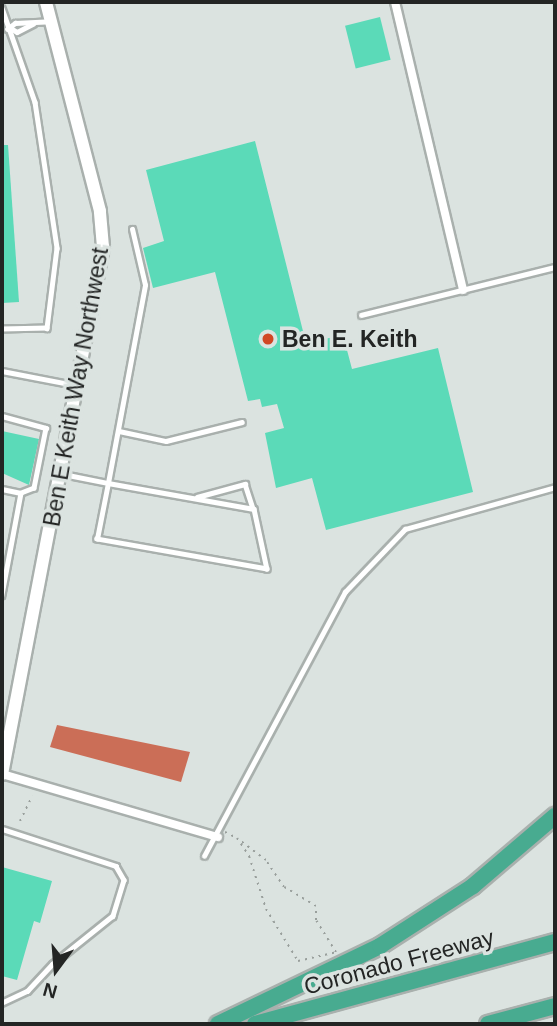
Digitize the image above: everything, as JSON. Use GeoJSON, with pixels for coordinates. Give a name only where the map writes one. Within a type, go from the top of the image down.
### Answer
{"type":"FeatureCollection","features":[{"type":"Feature","properties":{"kind":"highway"},"geometry":{"type":"LineString","coordinates":[[218,1024],[380,946],[473,886],[555,816]]}},
{"type":"Feature","properties":{"kind":"highway","name":"Coronado Freeway"},"geometry":{"type":"LineString","coordinates":[[255,1024],[555,943]]}},
{"type":"Feature","properties":{"kind":"highway"},"geometry":{"type":"LineString","coordinates":[[488,1024],[555,1006]]}},
{"type":"Feature","properties":{"kind":"street","name":"Ben E Keith Way Northwest"},"geometry":{"type":"LineString","coordinates":[[2,774],[63,474],[102,264],[103,230],[46,2]]}},
{"type":"Feature","properties":{"kind":"street"},"geometry":{"type":"LineString","coordinates":[[395,2],[463,290]]}},
{"type":"Feature","properties":{"kind":"street"},"geometry":{"type":"LineString","coordinates":[[2,774],[218,837]]}},
{"type":"Feature","properties":{"kind":"lane"},"geometry":{"type":"LineString","coordinates":[[2,8],[35,102],[57,248],[47,328],[2,329]]}},
{"type":"Feature","properties":{"kind":"lane"},"geometry":{"type":"LineString","coordinates":[[9,29],[15,23],[51,21]]}},
{"type":"Feature","properties":{"kind":"lane"},"geometry":{"type":"LineString","coordinates":[[132,229],[145,285],[97,539],[261,571],[268,563],[254,509],[244,484],[193,498]]}},
{"type":"Feature","properties":{"kind":"lane"},"geometry":{"type":"LineString","coordinates":[[361,315],[555,267]]}},
{"type":"Feature","properties":{"kind":"lane"},"geometry":{"type":"LineString","coordinates":[[2,371],[80,386]]}},
{"type":"Feature","properties":{"kind":"lane"},"geometry":{"type":"LineString","coordinates":[[2,416],[46,428],[34,488],[21,493],[2,489]]}},
{"type":"Feature","properties":{"kind":"lane"},"geometry":{"type":"LineString","coordinates":[[119,431],[166,440],[242,422]]}},
{"type":"Feature","properties":{"kind":"lane"},"geometry":{"type":"LineString","coordinates":[[63,474],[254,509]]}},
{"type":"Feature","properties":{"kind":"lane"},"geometry":{"type":"LineString","coordinates":[[204,856],[218,837],[345,592],[405,529],[555,487]]}},
{"type":"Feature","properties":{"kind":"lane"},"geometry":{"type":"LineString","coordinates":[[2,594],[21,493]]}},
{"type":"Feature","properties":{"kind":"lane"},"geometry":{"type":"LineString","coordinates":[[2,829],[116,866],[124,880],[113,916],[53,964],[28,991],[2,1003]]}},
{"type":"Feature","properties":{"kind":"path"},"geometry":{"type":"LineString","coordinates":[[20,821],[32,796]]}},
{"type":"Feature","properties":{"kind":"path"},"geometry":{"type":"LineString","coordinates":[[218,837],[225,832],[237,838],[266,860],[284,887],[316,906],[316,920],[335,952],[298,961],[266,909],[249,856],[237,838]]}},
{"type":"Feature","properties":{"kind":"shaded area"},"geometry":{"type":"Polygon","coordinates":[[[57,725],[190,752],[181,782],[50,747],[57,725]]]}},
{"type":"Feature","properties":{"kind":"building"},"geometry":{"type":"Polygon","coordinates":[[[380,17],[391,60],[356,68],[345,26],[380,17]]]}},
{"type":"Feature","properties":{"kind":"building","name":"Ben E. Keith"},"geometry":{"type":"Polygon","coordinates":[[[255,141],[306,343],[343,335],[352,369],[438,348],[473,492],[326,530],[312,478],[276,488],[265,433],[284,428],[277,404],[262,407],[260,399],[248,401],[215,272],[153,288],[143,248],[164,241],[146,170],[255,141]]]}},
{"type":"Feature","properties":{"kind":"building"},"geometry":{"type":"Polygon","coordinates":[[[2,145],[8,145],[19,302],[2,303],[2,145]]]}},
{"type":"Feature","properties":{"kind":"building"},"geometry":{"type":"Polygon","coordinates":[[[2,431],[39,439],[29,485],[2,473],[2,431]]]}},
{"type":"Feature","properties":{"kind":"building"},"geometry":{"type":"Polygon","coordinates":[[[2,867],[52,881],[40,923],[34,921],[17,980],[2,976],[2,867]]]}},
{"type":"Feature","properties":{"kind":"place","name":"Ben E. Keith"},"geometry":{"type":"Point","coordinates":[268,339]}}]}
